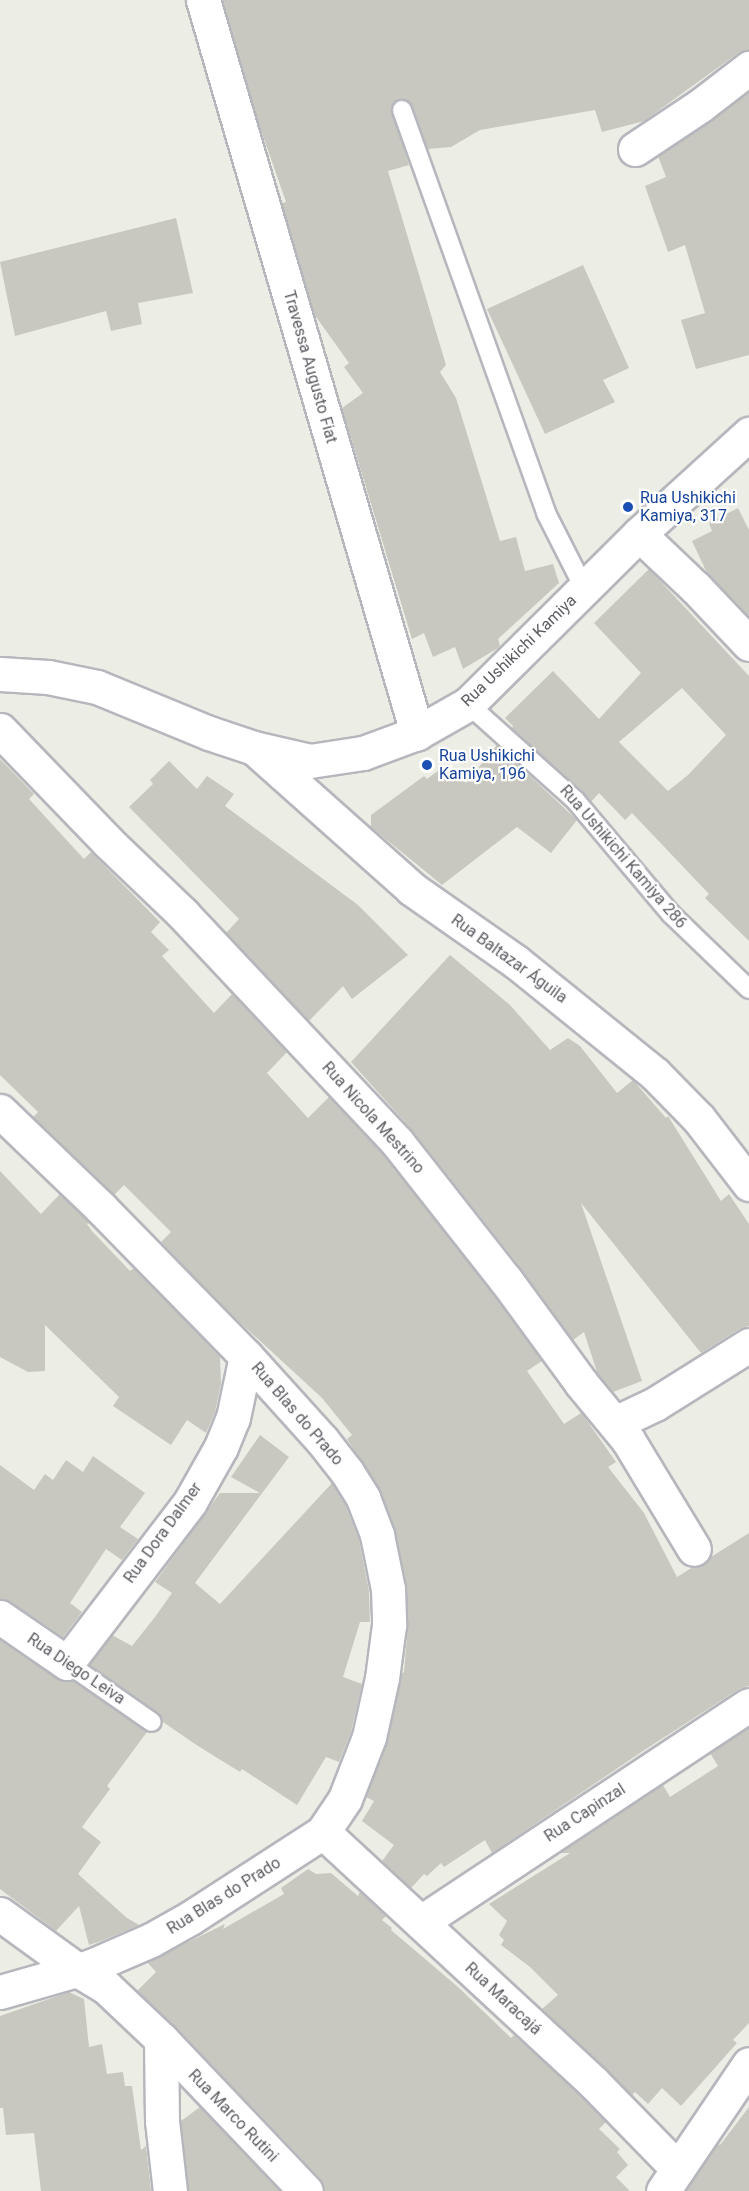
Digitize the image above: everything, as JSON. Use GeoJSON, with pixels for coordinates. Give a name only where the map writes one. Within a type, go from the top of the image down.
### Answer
{"type":"FeatureCollection","features":[{"type":"Feature","properties":{"kind":"street","name":"Travessa Augusto Fiat"},"geometry":{"type":"LineString","coordinates":[[203,0],[417,733]]}},
{"type":"Feature","properties":{"kind":"street"},"geometry":{"type":"LineString","coordinates":[[635,150],[701,105],[749,68]]}},
{"type":"Feature","properties":{"kind":"street","name":"Rua Ushikichi Kamiya"},"geometry":{"type":"LineString","coordinates":[[0,674],[48,677],[97,687],[209,733],[254,748],[310,761],[363,753],[417,733],[468,704],[639,534],[749,434]]}},
{"type":"Feature","properties":{"kind":"street"},"geometry":{"type":"LineString","coordinates":[[639,534],[696,588],[749,644]]}},
{"type":"Feature","properties":{"kind":"street","name":"Rua Nicola Mestrino"},"geometry":{"type":"LineString","coordinates":[[0,730],[108,842],[183,914],[397,1142],[646,1466],[694,1549]]}},
{"type":"Feature","properties":{"kind":"street","name":"Rua Baltazar Águila"},"geometry":{"type":"LineString","coordinates":[[254,748],[412,889],[514,961],[655,1074],[699,1119],[749,1184]]}},
{"type":"Feature","properties":{"kind":"street","name":"Rua Blas do Prado"},"geometry":{"type":"LineString","coordinates":[[0,1111],[101,1208],[246,1356],[322,1440],[363,1498],[377,1535],[388,1589],[389,1625],[382,1678],[369,1737],[345,1799],[323,1832],[190,1918],[141,1944],[91,1966],[0,1992]]}},
{"type":"Feature","properties":{"kind":"street"},"geometry":{"type":"LineString","coordinates":[[615,1424],[672,1394],[749,1345]]}},
{"type":"Feature","properties":{"kind":"street","name":"Rua Dora Dalmer"},"geometry":{"type":"LineString","coordinates":[[66,1663],[190,1502],[221,1448],[232,1418],[246,1356]]}},
{"type":"Feature","properties":{"kind":"street","name":"Rua Diego Leiva"},"geometry":{"type":"LineString","coordinates":[[0,1617],[66,1663]]}},
{"type":"Feature","properties":{"kind":"street","name":"Rua Capinzal"},"geometry":{"type":"LineString","coordinates":[[421,1922],[749,1705]]}},
{"type":"Feature","properties":{"kind":"street","name":"Rua Maracajá"},"geometry":{"type":"LineString","coordinates":[[323,1832],[594,2083],[671,2180]]}},
{"type":"Feature","properties":{"kind":"street","name":"Rua Marco Rutini"},"geometry":{"type":"LineString","coordinates":[[0,1914],[76,1969],[106,1987],[161,2039],[306,2191]]}},
{"type":"Feature","properties":{"kind":"street","name":"Rua Marco Rutini"},"geometry":{"type":"LineString","coordinates":[[161,2039],[162,2121],[170,2191]]}},
{"type":"Feature","properties":{"kind":"street"},"geometry":{"type":"LineString","coordinates":[[671,2180],[749,2064]]}},
{"type":"Feature","properties":{"kind":"lane"},"geometry":{"type":"LineString","coordinates":[[402,110],[546,513],[584,588]]}},
{"type":"Feature","properties":{"kind":"lane","name":"Rua Ushikichi Kamiya 286"},"geometry":{"type":"LineString","coordinates":[[468,704],[575,800],[671,914],[749,988]]}},
{"type":"Feature","properties":{"kind":"lane","name":"Rua Diego Leiva"},"geometry":{"type":"LineString","coordinates":[[66,1663],[152,1722]]}},
{"type":"Feature","properties":{"kind":"building"},"geometry":{"type":"Polygon","coordinates":[[[223,0],[749,0],[749,50],[738,53],[644,121],[602,132],[595,110],[480,130],[451,147],[428,149],[410,102],[399,99],[391,107],[409,165],[388,171],[446,365],[440,372],[456,398],[500,541],[516,537],[525,571],[553,564],[559,583],[498,639],[500,645],[498,648],[463,669],[455,647],[433,657],[424,633],[412,639],[342,408],[363,393],[344,367],[349,363],[314,314],[282,203],[286,202],[256,116],[223,0]]]}},
{"type":"Feature","properties":{"kind":"building"},"geometry":{"type":"Polygon","coordinates":[[[749,92],[749,355],[696,369],[681,320],[705,313],[685,245],[668,252],[645,186],[666,177],[658,156],[749,92]]]}},
{"type":"Feature","properties":{"kind":"building"},"geometry":{"type":"Polygon","coordinates":[[[176,218],[193,293],[138,303],[142,324],[111,331],[106,311],[15,336],[0,262],[176,218]]]}},
{"type":"Feature","properties":{"kind":"building"},"geometry":{"type":"Polygon","coordinates":[[[583,265],[629,368],[603,380],[615,402],[545,434],[487,309],[583,265]]]}},
{"type":"Feature","properties":{"kind":"building"},"geometry":{"type":"Polygon","coordinates":[[[738,508],[749,530],[749,617],[706,571],[692,541],[712,531],[709,523],[738,508]]]}},
{"type":"Feature","properties":{"kind":"building"},"geometry":{"type":"Polygon","coordinates":[[[649,569],[749,676],[749,941],[705,898],[709,894],[632,813],[625,820],[599,793],[591,802],[512,728],[513,726],[505,718],[553,671],[599,719],[641,673],[594,623],[649,569]],[[682,688],[619,742],[668,791],[688,775],[726,735],[682,688]]]}},
{"type":"Feature","properties":{"kind":"building"},"geometry":{"type":"Polygon","coordinates":[[[497,745],[577,820],[551,853],[517,827],[442,885],[371,827],[371,815],[424,776],[427,779],[446,765],[466,783],[497,745]]]}},
{"type":"Feature","properties":{"kind":"building"},"geometry":{"type":"Polygon","coordinates":[[[0,759],[34,794],[29,799],[84,859],[91,852],[160,922],[151,932],[169,950],[162,956],[214,1013],[232,994],[287,1052],[267,1073],[308,1118],[329,1097],[383,1154],[490,1290],[542,1361],[527,1371],[564,1424],[581,1413],[616,1462],[608,1467],[644,1513],[677,1577],[693,1567],[704,1565],[711,1557],[749,1533],[749,1686],[739,1689],[643,1751],[492,1853],[485,1840],[444,1867],[441,1863],[427,1876],[424,1874],[411,1888],[382,1861],[394,1845],[362,1821],[374,1801],[366,1797],[386,1744],[401,1674],[404,1672],[408,1625],[406,1585],[395,1531],[379,1488],[347,1439],[352,1435],[322,1398],[233,1316],[161,1242],[171,1232],[124,1185],[114,1195],[33,1117],[38,1112],[0,1075],[0,759]]]}},
{"type":"Feature","properties":{"kind":"building"},"geometry":{"type":"Polygon","coordinates":[[[169,761],[197,789],[207,776],[234,794],[225,806],[358,905],[408,955],[352,999],[343,986],[309,1021],[226,933],[239,919],[129,807],[153,784],[150,780],[169,761]]]}},
{"type":"Feature","properties":{"kind":"building"},"geometry":{"type":"Polygon","coordinates":[[[450,955],[510,1005],[550,1050],[568,1038],[580,1046],[617,1093],[633,1080],[666,1118],[668,1116],[721,1201],[729,1194],[749,1224],[749,1326],[739,1329],[701,1353],[581,1203],[642,1381],[613,1392],[598,1375],[584,1332],[573,1340],[520,1267],[412,1130],[351,1062],[450,955]]]}},
{"type":"Feature","properties":{"kind":"building"},"geometry":{"type":"Polygon","coordinates":[[[0,1171],[41,1214],[60,1194],[89,1223],[87,1224],[92,1231],[130,1271],[134,1268],[220,1357],[221,1384],[215,1412],[206,1433],[187,1420],[171,1445],[113,1406],[119,1397],[45,1325],[45,1371],[28,1372],[0,1357],[0,1171]]]}},
{"type":"Feature","properties":{"kind":"building"},"geometry":{"type":"Polygon","coordinates":[[[260,1435],[289,1457],[195,1583],[220,1604],[332,1483],[346,1506],[359,1540],[369,1591],[370,1622],[360,1622],[343,1677],[362,1684],[351,1732],[339,1762],[326,1757],[297,1805],[242,1769],[240,1772],[198,1746],[163,1722],[158,1713],[89,1665],[112,1635],[132,1646],[155,1617],[172,1593],[155,1582],[220,1493],[260,1493],[231,1477],[260,1435]]]}},
{"type":"Feature","properties":{"kind":"building"},"geometry":{"type":"Polygon","coordinates":[[[93,1456],[145,1493],[120,1527],[138,1539],[122,1560],[106,1549],[70,1603],[82,1612],[63,1637],[11,1602],[0,1599],[0,1465],[34,1490],[45,1474],[53,1480],[66,1460],[83,1472],[93,1456]]]}},
{"type":"Feature","properties":{"kind":"building"},"geometry":{"type":"Polygon","coordinates":[[[0,1640],[56,1678],[73,1681],[147,1732],[107,1786],[110,1789],[82,1827],[101,1842],[78,1874],[127,1918],[139,1925],[89,1945],[79,1906],[56,1931],[0,1889],[0,1640]]]}},
{"type":"Feature","properties":{"kind":"building"},"geometry":{"type":"Polygon","coordinates":[[[749,1727],[749,2023],[733,2040],[737,2043],[681,2106],[662,2088],[648,2104],[635,2092],[632,2095],[542,2009],[558,1995],[530,1967],[501,1945],[504,1940],[499,1935],[507,1921],[489,1904],[570,1853],[559,1853],[663,1785],[670,1797],[718,1766],[710,1753],[749,1727]]]}},
{"type":"Feature","properties":{"kind":"building"},"geometry":{"type":"Polygon","coordinates":[[[308,1869],[316,1874],[331,1873],[358,1896],[360,1892],[386,1916],[382,1920],[392,1928],[391,1930],[458,1987],[511,2038],[514,2035],[581,2096],[606,2122],[599,2129],[620,2149],[617,2152],[628,2165],[616,2177],[630,2191],[324,2191],[320,2178],[175,2026],[137,1991],[156,1972],[147,1962],[225,1924],[223,1929],[284,1894],[281,1888],[308,1869]]]}},
{"type":"Feature","properties":{"kind":"building"},"geometry":{"type":"Polygon","coordinates":[[[69,1992],[84,1999],[89,2047],[102,2044],[107,2074],[123,2072],[125,2086],[132,2086],[141,2150],[146,2146],[151,2191],[41,2191],[34,2133],[6,2135],[3,2108],[0,2108],[0,2016],[69,1992]]]}},
{"type":"Feature","properties":{"kind":"building"},"geometry":{"type":"Polygon","coordinates":[[[200,2107],[280,2191],[188,2191],[181,2121],[200,2107]]]}},
{"type":"Feature","properties":{"kind":"building"},"geometry":{"type":"Polygon","coordinates":[[[749,2107],[749,2191],[686,2191],[718,2144],[720,2145],[749,2107]]]}},
{"type":"Feature","properties":{"kind":"place","name":"Rua Ushikichi Kamiya, 317"},"geometry":{"type":"Point","coordinates":[628,507]}},
{"type":"Feature","properties":{"kind":"place","name":"Rua Ushikichi Kamiya, 196"},"geometry":{"type":"Point","coordinates":[427,765]}}]}
